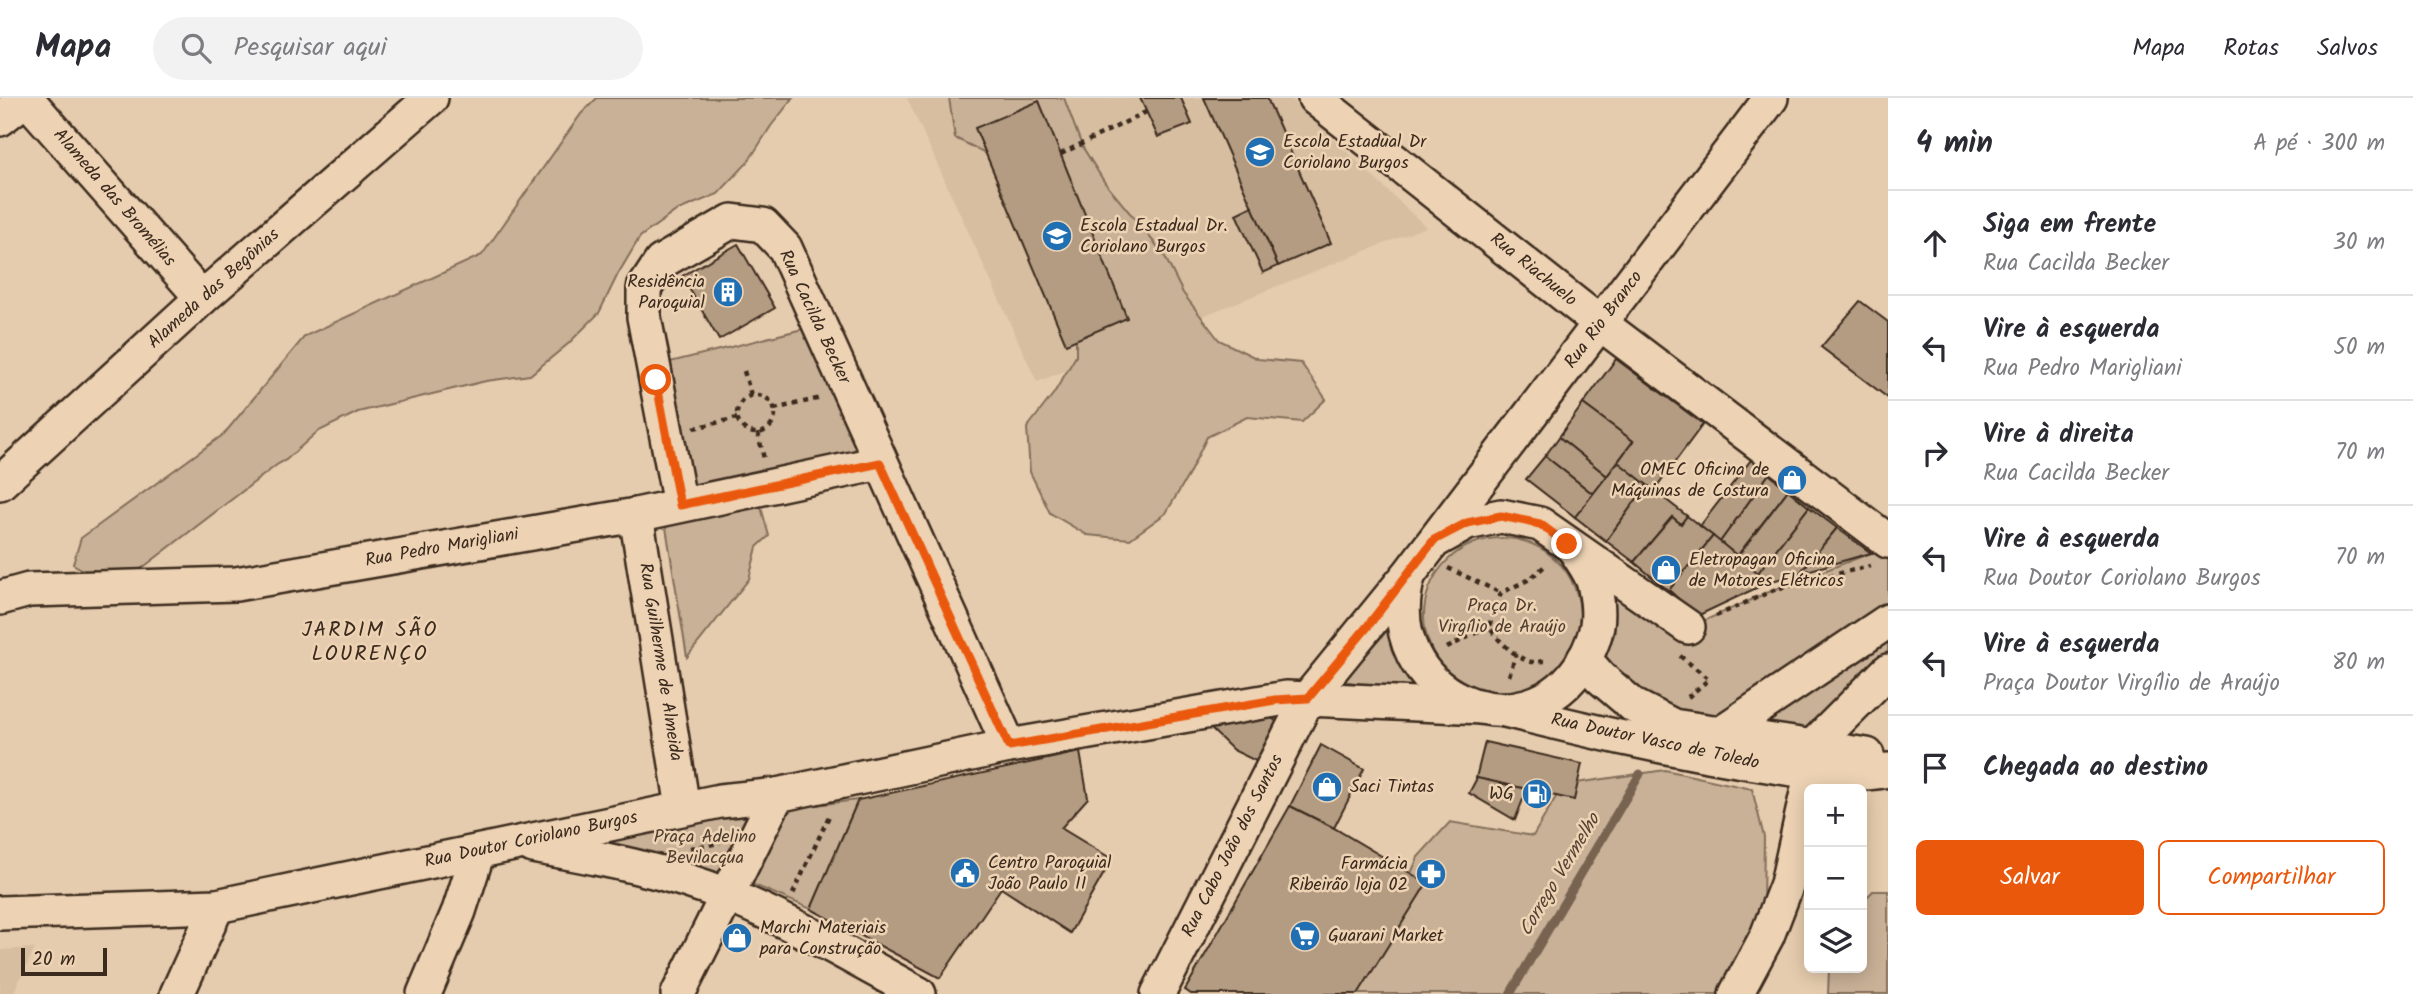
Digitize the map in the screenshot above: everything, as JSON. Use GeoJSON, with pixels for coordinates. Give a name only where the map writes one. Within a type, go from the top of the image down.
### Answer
{"type":"FeatureCollection","features":[{"type":"Feature","properties":{"kind":"street","name":"Alameda das Bromélias"},"geometry":{"type":"LineString","coordinates":[[27,98],[202,298]]}},
{"type":"Feature","properties":{"kind":"street"},"geometry":{"type":"LineString","coordinates":[[0,119],[27,98]]}},
{"type":"Feature","properties":{"kind":"street","name":"Alameda das Begônias"},"geometry":{"type":"LineString","coordinates":[[0,482],[202,298],[431,98]]}},
{"type":"Feature","properties":{"kind":"street","name":"Rua Riachuelo"},"geometry":{"type":"LineString","coordinates":[[1315,98],[1601,324],[1879,553]]}},
{"type":"Feature","properties":{"kind":"street","name":"Rua Rio Branco"},"geometry":{"type":"LineString","coordinates":[[1308,698],[1422,557],[1771,98]]}},
{"type":"Feature","properties":{"kind":"street","name":"Rua Cacilda Becker"},"geometry":{"type":"LineString","coordinates":[[680,505],[644,317],[644,288],[661,262],[732,221],[763,225],[785,248],[1009,746]]}},
{"type":"Feature","properties":{"kind":"street","name":"Rua Pedro Marigliani"},"geometry":{"type":"LineString","coordinates":[[0,598],[29,590],[236,584],[636,515],[880,463]]}},
{"type":"Feature","properties":{"kind":"street","name":"Rua Guilherme de Almeida"},"geometry":{"type":"LineString","coordinates":[[636,515],[684,808]]}},
{"type":"Feature","properties":{"kind":"street"},"geometry":{"type":"LineString","coordinates":[[1571,547],[1595,586],[1598,629],[1575,673],[1555,691],[1538,701],[1518,707],[1491,708],[1458,699],[1435,684],[1417,663],[1407,642],[1402,620],[1403,597],[1422,557],[1467,523],[1501,516],[1540,524],[1688,627]]}},
{"type":"Feature","properties":{"kind":"street"},"geometry":{"type":"LineString","coordinates":[[1722,732],[1888,621]]}},
{"type":"Feature","properties":{"kind":"street","name":"Rua Doutor Vasco de Toledo"},"geometry":{"type":"LineString","coordinates":[[1584,659],[1601,678],[1634,706],[1659,721],[1673,726],[1722,732],[1802,762],[1863,775],[1888,770]]}},
{"type":"Feature","properties":{"kind":"street"},"geometry":{"type":"LineString","coordinates":[[1736,994],[1767,936],[1787,884],[1802,762],[1888,671]]}},
{"type":"Feature","properties":{"kind":"street","name":"Rua Doutor Coriolano Burgos"},"geometry":{"type":"LineString","coordinates":[[0,912],[217,906],[720,801],[777,794],[1009,746],[1275,700],[1308,698]]}},
{"type":"Feature","properties":{"kind":"street","name":"Rua Doutor Vasco de Toledo"},"geometry":{"type":"LineString","coordinates":[[1308,698],[1491,708],[1720,758],[1802,762],[1865,754],[1888,764]]}},
{"type":"Feature","properties":{"kind":"street","name":"Rua Cabo João dos Santos"},"geometry":{"type":"LineString","coordinates":[[1157,994],[1308,698]]}},
{"type":"Feature","properties":{"kind":"street"},"geometry":{"type":"LineString","coordinates":[[678,994],[777,794]]}},
{"type":"Feature","properties":{"kind":"street"},"geometry":{"type":"LineString","coordinates":[[513,843],[603,858],[727,895],[781,920],[919,994]]}},
{"type":"Feature","properties":{"kind":"street"},"geometry":{"type":"LineString","coordinates":[[424,994],[459,911],[478,852]]}},
{"type":"Feature","properties":{"kind":"street"},"geometry":{"type":"LineString","coordinates":[[177,994],[217,906]]}},
{"type":"Feature","properties":{"kind":"path"},"geometry":{"type":"LineString","coordinates":[[1061,154],[1146,112]]}},
{"type":"Feature","properties":{"kind":"path"},"geometry":{"type":"LineString","coordinates":[[744,371],[751,396]]}},
{"type":"Feature","properties":{"kind":"path"},"geometry":{"type":"LineString","coordinates":[[774,409],[848,391]]}},
{"type":"Feature","properties":{"kind":"path"},"geometry":{"type":"LineString","coordinates":[[751,396],[761,396],[769,401],[774,409],[771,425],[758,433],[741,426],[737,418],[740,404],[751,396]]}},
{"type":"Feature","properties":{"kind":"path"},"geometry":{"type":"LineString","coordinates":[[666,435],[737,418]]}},
{"type":"Feature","properties":{"kind":"path"},"geometry":{"type":"LineString","coordinates":[[1417,663],[1489,626],[1501,593],[1530,579],[1571,547]]}},
{"type":"Feature","properties":{"kind":"path"},"geometry":{"type":"LineString","coordinates":[[1659,721],[1709,679],[1672,650],[1688,627],[1776,589],[1879,553]]}},
{"type":"Feature","properties":{"kind":"path"},"geometry":{"type":"LineString","coordinates":[[1422,557],[1501,593]]}},
{"type":"Feature","properties":{"kind":"path"},"geometry":{"type":"LineString","coordinates":[[1489,626],[1494,636],[1516,654]]}},
{"type":"Feature","properties":{"kind":"path"},"geometry":{"type":"LineString","coordinates":[[781,920],[845,780]]}},
{"type":"Feature","properties":{"kind":"path"},"geometry":{"type":"LineString","coordinates":[[689,849],[757,835]]}},
{"type":"Feature","properties":{"kind":"shaded area"},"geometry":{"type":"Polygon","coordinates":[[[907,98],[1290,98],[1426,227],[1037,382],[907,98]]]}},
{"type":"Feature","properties":{"kind":"shaded area"},"geometry":{"type":"Polygon","coordinates":[[[35,948],[13,994],[0,994],[0,950],[35,948]]]}},
{"type":"Feature","properties":{"kind":"green space"},"geometry":{"type":"Polygon","coordinates":[[[597,98],[793,98],[748,162],[718,194],[676,211],[640,237],[599,313],[568,344],[530,375],[486,381],[358,412],[317,432],[286,460],[133,575],[99,579],[73,564],[81,538],[224,434],[305,336],[482,255],[581,114],[597,98]]]}},
{"type":"Feature","properties":{"kind":"green space"},"geometry":{"type":"Polygon","coordinates":[[[949,98],[1064,98],[1082,146],[1105,183],[1163,253],[1183,293],[1219,340],[1258,359],[1301,363],[1326,399],[1302,422],[1247,417],[1207,437],[1166,513],[1130,539],[1087,535],[1050,513],[1030,472],[1027,428],[1054,393],[1076,356],[1076,311],[994,157],[955,138],[949,98]]]}},
{"type":"Feature","properties":{"kind":"green space"},"geometry":{"type":"Polygon","coordinates":[[[819,325],[878,458],[756,489],[769,536],[757,547],[749,579],[687,657],[663,509],[654,366],[819,325]]]}},
{"type":"Feature","properties":{"kind":"green space","name":"Praça Dr. Virgílio de Araújo"},"geometry":{"type":"Polygon","coordinates":[[[1502,538],[1532,544],[1557,561],[1574,586],[1580,616],[1574,646],[1557,671],[1532,688],[1502,694],[1472,688],[1447,671],[1430,646],[1424,616],[1430,586],[1447,561],[1472,544],[1502,538]]]}},
{"type":"Feature","properties":{"kind":"green space"},"geometry":{"type":"Polygon","coordinates":[[[1888,550],[1888,613],[1722,732],[1640,696],[1605,659],[1615,632],[1610,587],[1699,623],[1776,589],[1871,553],[1888,550]]]}},
{"type":"Feature","properties":{"kind":"green space"},"geometry":{"type":"Polygon","coordinates":[[[1392,625],[1404,672],[1419,693],[1343,681],[1392,625]]]}},
{"type":"Feature","properties":{"kind":"green space"},"geometry":{"type":"Polygon","coordinates":[[[1888,634],[1888,651],[1809,731],[1755,722],[1888,634]]]}},
{"type":"Feature","properties":{"kind":"green space"},"geometry":{"type":"Polygon","coordinates":[[[1665,770],[1752,789],[1764,837],[1763,909],[1744,994],[1335,994],[1378,952],[1418,857],[1450,822],[1533,836],[1563,785],[1665,770]]]}},
{"type":"Feature","properties":{"kind":"green space","name":"Praça Adelino Bevilacqua"},"geometry":{"type":"Polygon","coordinates":[[[771,799],[724,890],[547,841],[771,799]]]}},
{"type":"Feature","properties":{"kind":"green space"},"geometry":{"type":"Polygon","coordinates":[[[858,800],[811,909],[747,882],[781,809],[858,800]]]}},
{"type":"Feature","properties":{"kind":"green space"},"geometry":{"type":"Polygon","coordinates":[[[1873,891],[1888,891],[1888,994],[1828,994],[1829,973],[1867,973],[1867,897],[1873,891]]]}},
{"type":"Feature","properties":{"kind":"building"},"geometry":{"type":"Polygon","coordinates":[[[1140,98],[1181,98],[1192,124],[1158,137],[1140,98]]]}},
{"type":"Feature","properties":{"kind":"building","name":"Escola Estadual Dr Coriolano Burgos"},"geometry":{"type":"Polygon","coordinates":[[[1204,98],[1267,98],[1331,243],[1278,266],[1204,98]]]}},
{"type":"Feature","properties":{"kind":"building","name":"Escola Estadual Dr. Coriolano Burgos"},"geometry":{"type":"Polygon","coordinates":[[[1039,101],[1127,318],[1066,344],[975,128],[1039,101]]]}},
{"type":"Feature","properties":{"kind":"building"},"geometry":{"type":"Polygon","coordinates":[[[1252,206],[1278,266],[1263,273],[1236,214],[1252,206]]]}},
{"type":"Feature","properties":{"kind":"building","name":"Residência Paroquial"},"geometry":{"type":"Polygon","coordinates":[[[738,244],[775,308],[719,340],[682,276],[738,244]]]}},
{"type":"Feature","properties":{"kind":"building"},"geometry":{"type":"Polygon","coordinates":[[[1860,301],[1888,322],[1888,398],[1821,347],[1860,301]]]}},
{"type":"Feature","properties":{"kind":"building"},"geometry":{"type":"Polygon","coordinates":[[[1616,359],[1703,424],[1654,490],[1617,463],[1633,441],[1583,404],[1616,359]]]}},
{"type":"Feature","properties":{"kind":"building"},"geometry":{"type":"Polygon","coordinates":[[[1583,404],[1633,441],[1607,476],[1559,437],[1583,404]]]}},
{"type":"Feature","properties":{"kind":"building"},"geometry":{"type":"Polygon","coordinates":[[[1559,437],[1607,476],[1593,494],[1545,456],[1559,437]]]}},
{"type":"Feature","properties":{"kind":"building"},"geometry":{"type":"Polygon","coordinates":[[[1545,456],[1593,494],[1575,517],[1526,479],[1545,456]]]}},
{"type":"Feature","properties":{"kind":"building"},"geometry":{"type":"Polygon","coordinates":[[[1751,460],[1769,474],[1720,542],[1700,526],[1751,460]]]}},
{"type":"Feature","properties":{"kind":"building"},"geometry":{"type":"Polygon","coordinates":[[[1618,462],[1647,485],[1606,541],[1575,517],[1618,462]]]}},
{"type":"Feature","properties":{"kind":"building"},"geometry":{"type":"Polygon","coordinates":[[[1769,474],[1788,490],[1737,556],[1720,542],[1769,474]]]}},
{"type":"Feature","properties":{"kind":"building"},"geometry":{"type":"Polygon","coordinates":[[[1647,485],[1687,516],[1681,524],[1672,517],[1634,562],[1606,541],[1647,485]]]}},
{"type":"Feature","properties":{"kind":"building"},"geometry":{"type":"Polygon","coordinates":[[[1788,490],[1809,507],[1758,573],[1738,556],[1788,490]]]}},
{"type":"Feature","properties":{"kind":"building"},"geometry":{"type":"Polygon","coordinates":[[[1809,507],[1837,528],[1800,573],[1769,582],[1758,573],[1809,507]]]}},
{"type":"Feature","properties":{"kind":"building"},"geometry":{"type":"Polygon","coordinates":[[[1687,516],[1713,536],[1669,591],[1634,562],[1672,517],[1681,524],[1687,516]]]}},
{"type":"Feature","properties":{"kind":"building"},"geometry":{"type":"Polygon","coordinates":[[[1837,528],[1871,553],[1800,573],[1837,528]]]}},
{"type":"Feature","properties":{"kind":"building"},"geometry":{"type":"Polygon","coordinates":[[[1713,536],[1769,582],[1697,616],[1669,590],[1713,536]]]}},
{"type":"Feature","properties":{"kind":"building"},"geometry":{"type":"Polygon","coordinates":[[[1265,713],[1281,725],[1262,764],[1233,750],[1207,725],[1265,713]]]}},
{"type":"Feature","properties":{"kind":"building"},"geometry":{"type":"Polygon","coordinates":[[[1485,742],[1582,764],[1574,800],[1476,778],[1485,742]]]}},
{"type":"Feature","properties":{"kind":"building","name":"Saci Tintas"},"geometry":{"type":"Polygon","coordinates":[[[1321,745],[1364,769],[1334,828],[1290,806],[1321,745]]]}},
{"type":"Feature","properties":{"kind":"building","name":"Centro Paroquial João Paulo II"},"geometry":{"type":"Polygon","coordinates":[[[1080,752],[1088,798],[1061,828],[1112,859],[1070,933],[1001,888],[940,978],[811,909],[858,800],[1080,752]]]}},
{"type":"Feature","properties":{"kind":"building"},"geometry":{"type":"Polygon","coordinates":[[[1477,778],[1527,789],[1515,820],[1469,793],[1477,778]]]}},
{"type":"Feature","properties":{"kind":"building","name":"Guarani Market"},"geometry":{"type":"Polygon","coordinates":[[[1290,806],[1334,828],[1427,883],[1358,994],[1191,994],[1185,990],[1290,806]]]}},
{"type":"Feature","properties":{"kind":"waterway","name":"Corrego Vermelho"},"geometry":{"type":"LineString","coordinates":[[1510,994],[1640,774]]}},
{"type":"Feature","properties":{"kind":"place","name":"Escola Estadual Dr Coriolano Burgos"},"geometry":{"type":"Point","coordinates":[1260,152]}},
{"type":"Feature","properties":{"kind":"place","name":"Escola Estadual Dr. Coriolano Burgos"},"geometry":{"type":"Point","coordinates":[1057,236]}},
{"type":"Feature","properties":{"kind":"place","name":"Residência Paroquial"},"geometry":{"type":"Point","coordinates":[728,292]}},
{"type":"Feature","properties":{"kind":"place","name":"OMEC Oficina de Máquinas de Costura"},"geometry":{"type":"Point","coordinates":[1792,480]}},
{"type":"Feature","properties":{"kind":"place","name":"Eletropagan Oficina de Motores Elétricos"},"geometry":{"type":"Point","coordinates":[1666,570]}},
{"type":"Feature","properties":{"kind":"place","name":"Saci Tintas"},"geometry":{"type":"Point","coordinates":[1327,787]}},
{"type":"Feature","properties":{"kind":"place","name":"WG"},"geometry":{"type":"Point","coordinates":[1537,794]}},
{"type":"Feature","properties":{"kind":"place","name":"Centro Paroquial João Paulo II"},"geometry":{"type":"Point","coordinates":[965,873]}},
{"type":"Feature","properties":{"kind":"place","name":"Farmácia Ribeirão loja 02"},"geometry":{"type":"Point","coordinates":[1431,874]}},
{"type":"Feature","properties":{"kind":"place","name":"Guarani Market"},"geometry":{"type":"Point","coordinates":[1305,936]}},
{"type":"Feature","properties":{"kind":"place","name":"Marchi Materiais para Construção"},"geometry":{"type":"Point","coordinates":[737,938]}},
{"type":"Feature","properties":{"kind":"district","name":"JARDIM SÃO LOURENÇO"},"geometry":{"type":"Point","coordinates":[370,642]}},
{"type":"Feature","properties":{"kind":"route"},"geometry":{"type":"LineString","coordinates":[[656,380],[680,505],[880,463],[1009,746],[1286,698],[1308,698],[1434,540],[1467,523],[1501,516],[1540,524],[1567,544]]}}]}
